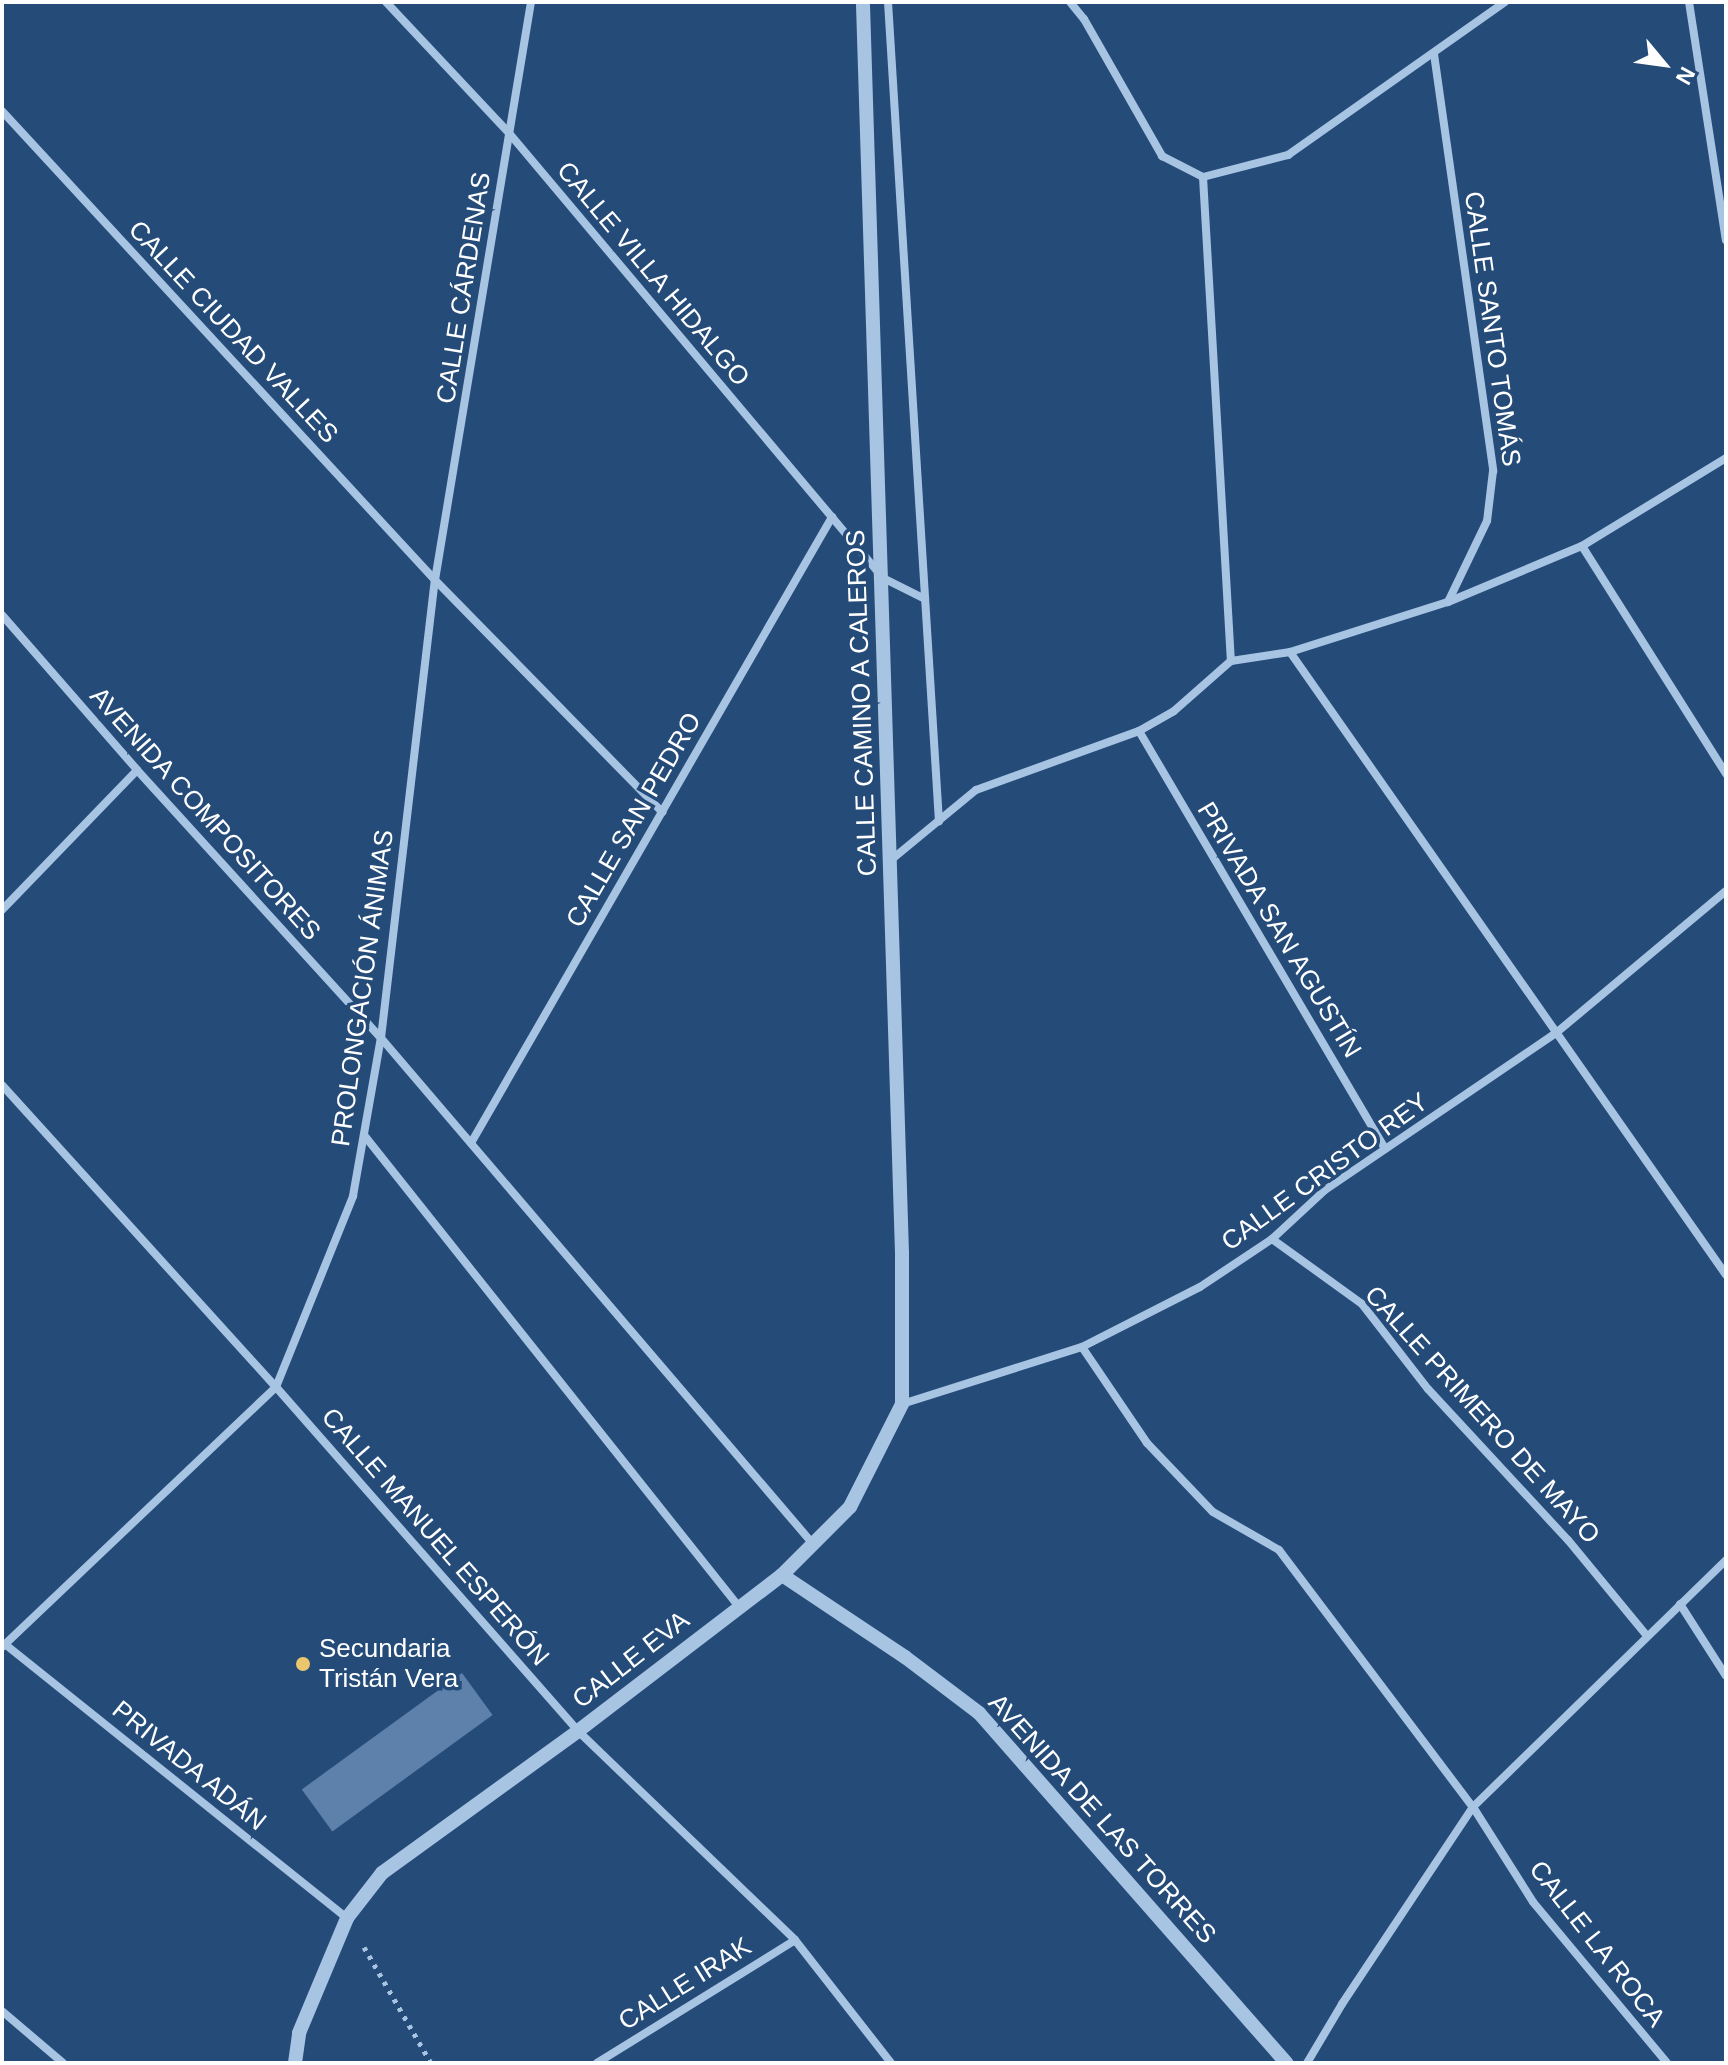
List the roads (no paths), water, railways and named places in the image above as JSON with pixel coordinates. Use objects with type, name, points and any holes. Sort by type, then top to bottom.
[{"type":"street","name":"CALLE VILLA HIDALGO","points":[[386,2],[509,133],[883,578]]},
{"type":"street","name":"CALLE CÁRDENAS","points":[[435,580],[531,2]]},
{"type":"street","name":"CALLE CAMINO A CALEROS","points":[[863,2],[902,1253],[902,1404]]},
{"type":"street","points":[[888,2],[939,821]]},
{"type":"street","points":[[1070,2],[1084,19],[1162,156],[1203,177],[1288,155],[1505,2]]},
{"type":"street","points":[[1689,2],[1726,240]]},
{"type":"street","name":"CALLE SANTO TOMÁS","points":[[1434,54],[1493,471],[1487,521],[1448,602]]},
{"type":"street","name":"CALLE CIUDAD VALLES","points":[[2,111],[435,580],[662,812]]},
{"type":"street","points":[[1203,177],[1231,661]]},
{"type":"street","points":[[891,860],[976,790],[1139,731],[1174,711],[1231,661],[1290,652],[1448,602],[1582,546],[1726,458]]},
{"type":"street","name":"CALLE SAN PEDRO","points":[[471,1143],[832,517]]},
{"type":"street","points":[[1582,546],[1726,774]]},
{"type":"street","points":[[883,578],[925,599]]},
{"type":"street","name":"PROLONGACIÓN ÁNIMAS","points":[[276,1387],[353,1196],[381,1038],[435,580]]},
{"type":"street","name":"AVENIDA COMPOSITORES","points":[[2,615],[137,770],[381,1038],[813,1544]]},
{"type":"street","points":[[1290,652],[1726,1275]]},
{"type":"street","name":"PRIVADA SAN AGUSTÍN","points":[[1139,731],[1385,1149]]},
{"type":"street","points":[[2,910],[137,770]]},
{"type":"street","name":"CALLE CRISTO REY","points":[[902,1404],[1082,1347],[1200,1287],[1272,1239],[1325,1190],[1556,1033],[1726,891]]},
{"type":"street","name":"CALLE MANUEL ESPERÓN","points":[[2,1085],[276,1387],[578,1731],[795,1940],[891,2063]]},
{"type":"street","points":[[364,1135],[739,1607]]},
{"type":"street","name":"CALLE PRIMERO DE MAYO","points":[[1272,1239],[1362,1304],[1428,1389],[1568,1540],[1647,1636]]},
{"type":"street","points":[[1717,1262],[1726,1255]]},
{"type":"street","name":"CALLE LA ROCA","points":[[1082,1347],[1147,1443],[1213,1512],[1279,1550],[1473,1807],[1533,1902],[1667,2063]]},
{"type":"street","points":[[4,1646],[276,1387]]},
{"type":"street","name":"CALLE EVA","points":[[295,2063],[299,2033],[347,1918],[382,1873],[578,1731],[782,1575],[850,1507],[902,1404]]},
{"type":"street","points":[[1307,2063],[1342,2004],[1473,1807],[1726,1560]]},
{"type":"street","name":"AVENIDA DE LAS TORRES","points":[[782,1575],[905,1657],[979,1713],[1287,2063]]},
{"type":"street","points":[[1680,1604],[1726,1676]]},
{"type":"street","name":"PRIVADA ADÁN","points":[[4,1646],[347,1918]]},
{"type":"street","name":"CALLE IRAK","points":[[597,2063],[795,1940]]},
{"type":"street","points":[[2,2011],[63,2063]]},
{"type":"place","name":"Secundaria Tristán Vera","points":[[303,1664]]}]
